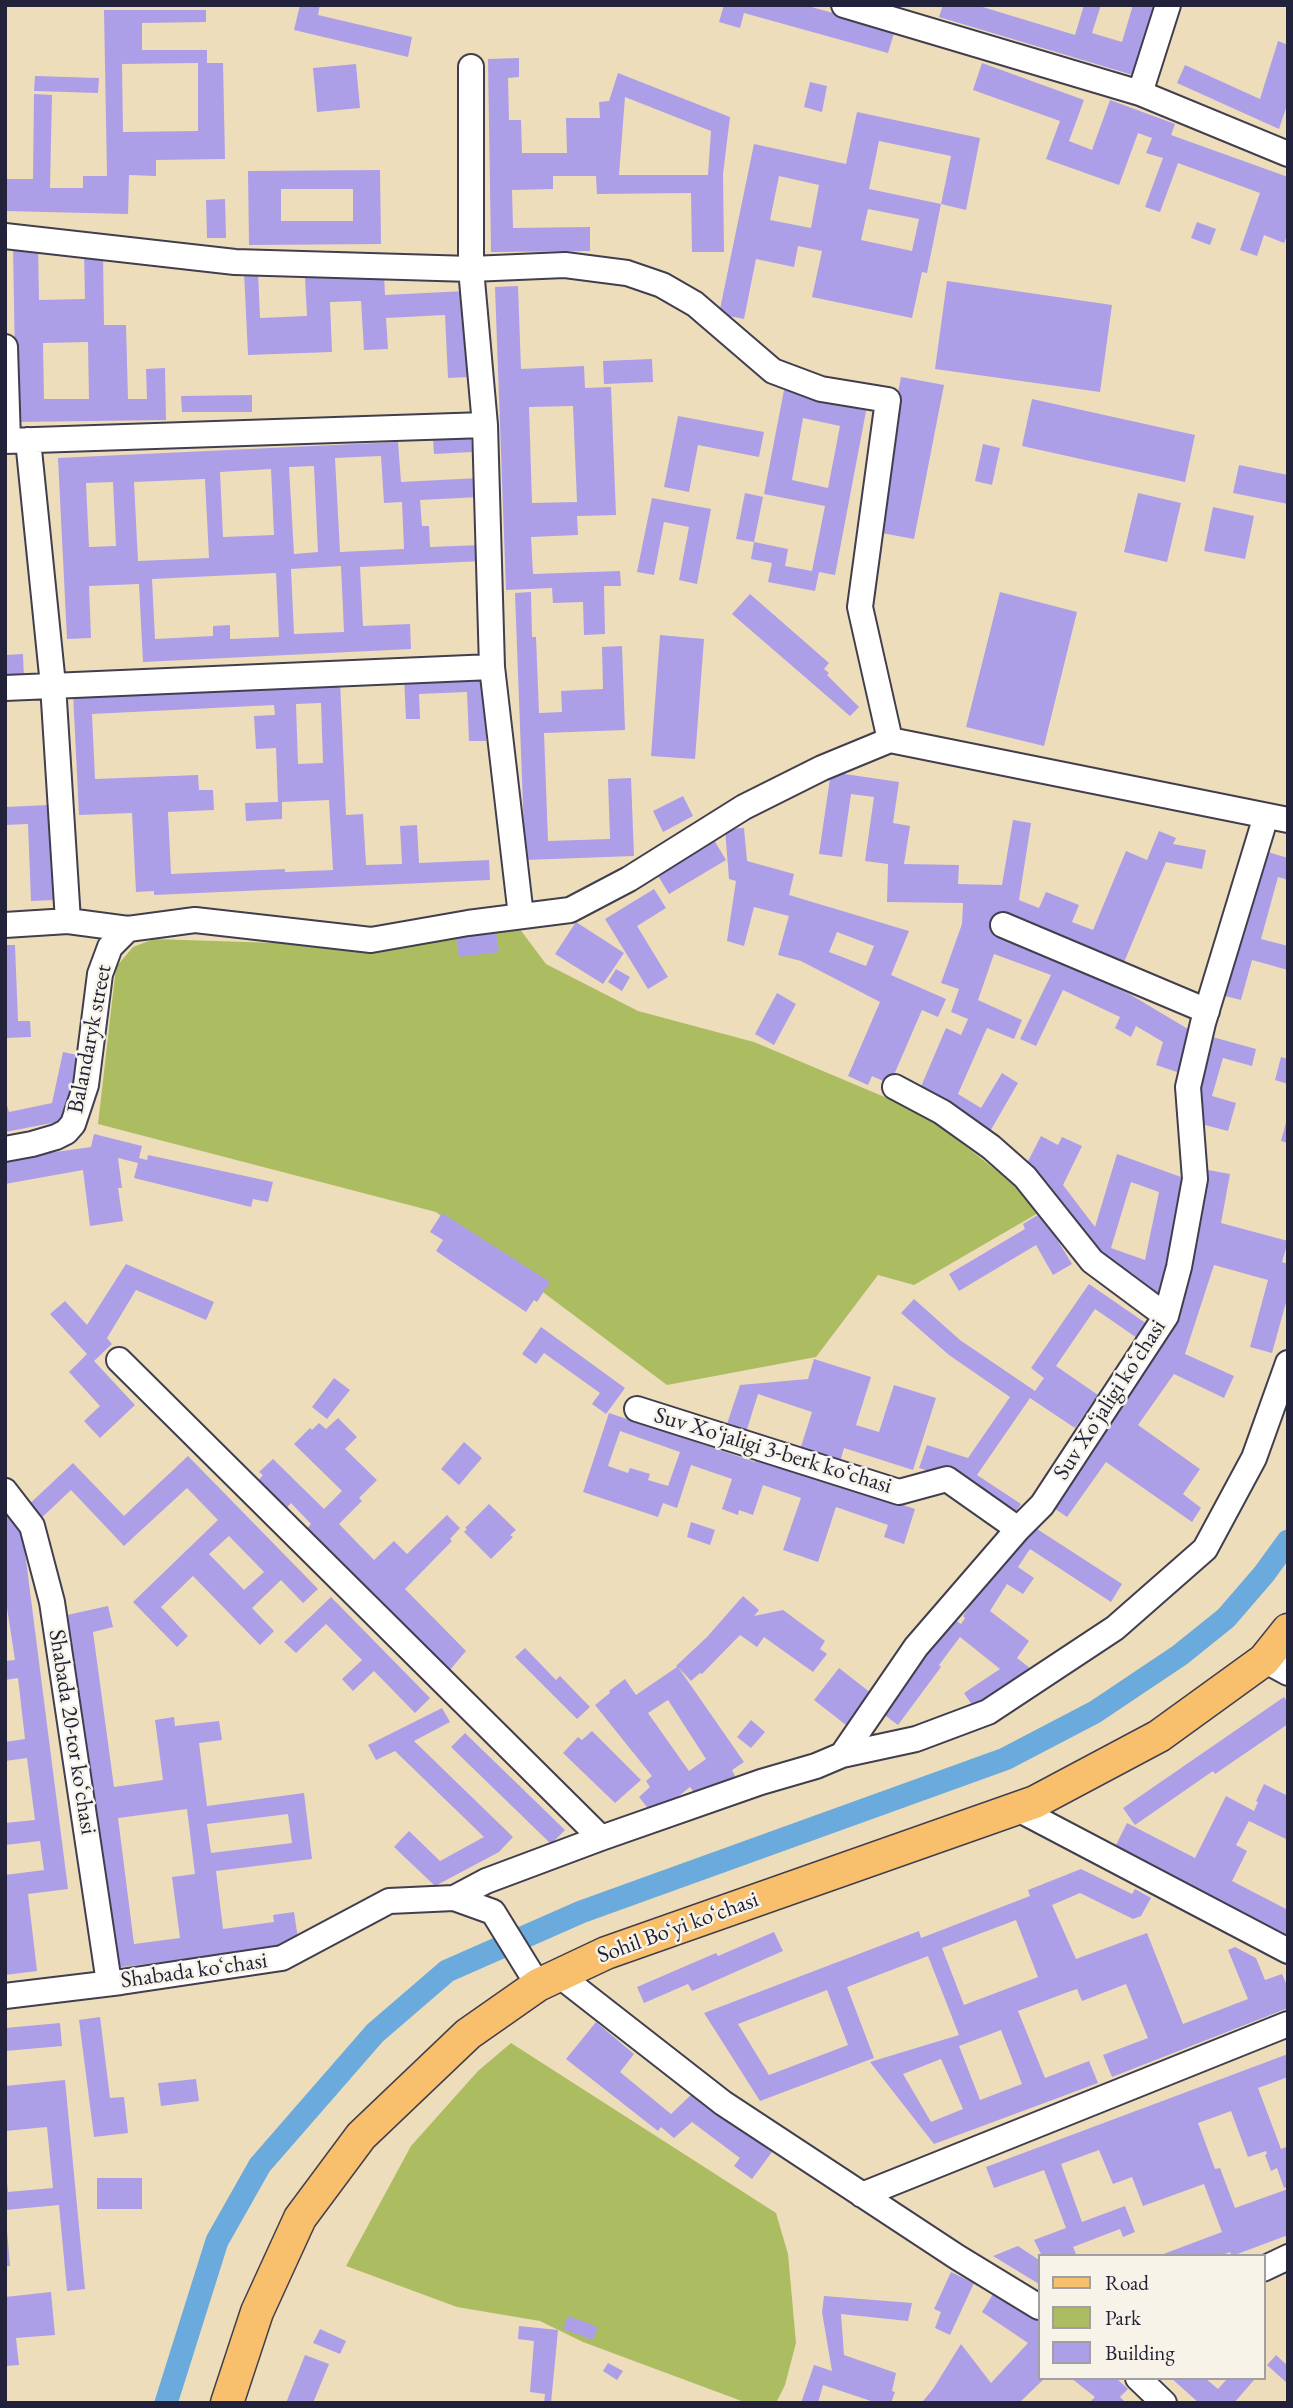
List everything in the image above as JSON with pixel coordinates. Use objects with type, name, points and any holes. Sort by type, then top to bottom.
[{"type":"main road","name":"Sohil Boʻyi koʻchasi","points":[[227,2403],[257,2312],[300,2218],[361,2136],[468,2034],[548,1980],[606,1952],[1035,1802],[1159,1736],[1276,1666],[1288,1630]]},
{"type":"street","points":[[844,5],[1140,93],[1288,154]]},
{"type":"street","points":[[1140,93],[1168,5]]},
{"type":"street","points":[[471,66],[471,270],[485,425],[492,667],[521,916]]},
{"type":"street","points":[[5,236],[235,262],[471,270],[565,265],[627,273],[662,285],[695,304],[773,371],[821,389],[888,400],[860,607],[890,740]]},
{"type":"street","points":[[5,347],[14,441],[53,685],[68,921]]},
{"type":"street","points":[[14,441],[485,425]]},
{"type":"street","points":[[5,688],[492,667]]},
{"type":"street","points":[[5,925],[68,921],[128,929],[195,920],[371,940],[570,910],[629,880],[744,807],[822,768],[890,740],[1277,818]]},
{"type":"street","name":"Suv Xoʻjaligi koʻchasi","points":[[842,1755],[916,1647],[1042,1505],[1166,1316],[1179,1267],[1195,1179],[1188,1087],[1207,1011],[1277,818]]},
{"type":"street","points":[[1003,925],[1207,1011]]},
{"type":"street","name":"Balandaryk street","points":[[5,1149],[56,1137],[66,1132],[73,1124],[86,1085],[100,974],[110,947],[128,929]]},
{"type":"street","points":[[895,1087],[942,1112],[991,1147],[1025,1177],[1091,1261],[1166,1316]]},
{"type":"street","points":[[119,1360],[601,1838]]},
{"type":"street","points":[[454,1898],[486,1881],[761,1782],[816,1766],[842,1755],[916,1738],[988,1712],[1115,1628],[1205,1549],[1254,1458],[1288,1363]]},
{"type":"street","name":"Suv Xoʻjaligi 3-berk koʻchasi","points":[[636,1409],[899,1492],[947,1479],[1018,1529]]},
{"type":"street","name":"Shabada 20-tor koʻchasi","points":[[5,1491],[32,1526],[52,1602],[109,1983]]},
{"type":"street","points":[[1016,1808],[1288,1951]]},
{"type":"street","name":"Shabada koʻchasi","points":[[5,1996],[282,1958],[389,1901],[454,1898],[493,1912],[548,1980]]},
{"type":"street","points":[[548,1980],[723,2104],[957,2257],[1038,2306]]},
{"type":"street","points":[[862,2194],[1288,2024]]},
{"type":"street","points":[[1265,2268],[1288,2257]]},
{"type":"street","points":[[1140,2380],[1164,2403]]},
{"type":"green space","points":[[519,928],[546,964],[638,1011],[754,1042],[925,1114],[1045,1209],[914,1285],[878,1275],[816,1357],[667,1385],[436,1212],[98,1124],[116,967],[133,947],[154,939],[368,946]]},
{"type":"green space","points":[[511,2043],[776,2213],[788,2254],[796,2343],[785,2385],[776,2403],[747,2403],[583,2342],[540,2321],[457,2307],[346,2266],[411,2146],[478,2071]]},
{"type":"building","points":[[300,5],[320,5],[318,15],[412,37],[408,57],[294,30]]},
{"type":"building","points":[[724,5],[804,5],[895,30],[888,53],[744,13],[740,28],[719,22]]},
{"type":"building","points":[[943,5],[976,5],[1075,35],[1084,5],[1101,5],[1092,33],[1122,42],[1133,5],[1157,5],[1136,76],[939,17]]},
{"type":"building","points":[[104,10],[206,10],[206,22],[142,23],[142,50],[207,50],[207,63],[223,63],[225,159],[156,160],[156,176],[129,175],[128,214],[5,211],[5,179],[33,179],[34,94],[52,95],[50,188],[83,188],[83,176],[107,176]],"holes":[[[198,63],[198,131],[123,132],[122,64]]]},
{"type":"building","points":[[1278,41],[1288,45],[1288,102],[1279,129],[1177,83],[1185,65],[1260,99]]},
{"type":"building","points":[[519,58],[519,77],[508,78],[509,120],[521,120],[522,153],[567,153],[566,118],[600,118],[599,102],[609,101],[618,73],[730,117],[723,174],[724,252],[692,252],[691,193],[597,194],[596,176],[553,176],[553,189],[512,190],[513,228],[590,227],[590,251],[491,252],[488,59]],"holes":[[[625,97],[711,131],[708,175],[619,175]]]},
{"type":"building","points":[[982,63],[1084,100],[1069,141],[1092,150],[1110,100],[1175,124],[1171,135],[1288,177],[1288,233],[1284,243],[1264,235],[1257,256],[1240,250],[1260,193],[1178,163],[1160,212],[1145,207],[1163,158],[1146,153],[1152,138],[1138,133],[1119,185],[1046,159],[1060,121],[973,90]]},
{"type":"building","points":[[356,64],[360,108],[317,112],[313,68]]},
{"type":"building","points":[[35,76],[99,78],[98,93],[34,91]]},
{"type":"building","points":[[810,82],[827,86],[822,112],[804,107]]},
{"type":"building","points":[[857,112],[980,138],[966,210],[941,204],[927,273],[922,272],[912,318],[812,297],[822,251],[798,246],[794,267],[756,259],[744,319],[719,314],[754,144],[846,164]],"holes":[[[879,141],[951,156],[941,204],[869,189]],[[779,176],[819,185],[811,228],[770,220]],[[868,209],[919,219],[912,251],[861,240]]]},
{"type":"building","points":[[380,170],[381,244],[249,245],[248,171]],"holes":[[[281,189],[353,189],[353,221],[281,221]]]},
{"type":"building","points":[[225,199],[226,238],[207,238],[206,200]]},
{"type":"building","points":[[1197,222],[1216,229],[1210,245],[1191,238]]},
{"type":"building","points":[[38,243],[39,300],[85,299],[84,251],[103,251],[104,325],[126,325],[128,399],[147,399],[146,369],[165,368],[166,420],[16,422],[13,244]],"holes":[[[88,342],[89,399],[44,399],[43,343]]]},
{"type":"building","points":[[258,271],[260,318],[307,316],[305,278],[384,275],[385,295],[466,291],[470,377],[448,378],[445,315],[386,318],[388,349],[364,350],[361,301],[330,302],[332,352],[248,355],[244,272]]},
{"type":"building","points":[[947,281],[1112,305],[1100,392],[935,369]]},
{"type":"building","points":[[518,286],[521,369],[584,366],[585,388],[611,387],[616,515],[577,516],[578,535],[531,537],[533,574],[620,571],[621,586],[604,586],[605,634],[584,635],[583,602],[553,603],[552,588],[506,590],[495,287]],"holes":[[[573,406],[577,502],[532,503],[529,407]]]},
{"type":"building","points":[[652,359],[653,382],[604,384],[603,361]]},
{"type":"building","points":[[901,377],[944,385],[914,539],[871,531]]},
{"type":"building","points":[[784,390],[867,406],[835,575],[819,572],[815,591],[768,582],[772,563],[751,559],[754,542],[788,549],[785,566],[812,571],[825,506],[764,494]],"holes":[[[803,418],[840,426],[828,488],[792,480]]]},
{"type":"building","points":[[252,395],[252,412],[182,412],[181,396]]},
{"type":"building","points":[[1032,399],[1195,435],[1185,482],[1022,446]]},
{"type":"building","points":[[678,416],[764,432],[759,457],[698,445],[689,492],[664,487]]},
{"type":"building","points":[[471,438],[472,452],[434,454],[433,439]]},
{"type":"building","points":[[398,442],[401,482],[479,478],[480,497],[420,500],[422,526],[429,526],[430,547],[482,545],[482,561],[360,567],[363,626],[410,624],[411,649],[143,662],[139,584],[89,586],[91,638],[67,639],[58,458]],"holes":[[[381,456],[384,503],[402,502],[404,549],[340,552],[335,458]],[[314,466],[318,552],[294,554],[289,467]],[[271,469],[274,535],[223,537],[220,472]],[[205,479],[209,558],[138,561],[134,482]],[[113,482],[116,546],[89,547],[86,483]],[[341,566],[344,632],[294,634],[291,569]],[[276,573],[279,637],[230,639],[230,625],[213,626],[213,636],[155,639],[152,579]]]},
{"type":"building","points":[[983,444],[1000,448],[992,485],[975,481]]},
{"type":"building","points":[[1239,465],[1288,475],[1288,504],[1233,493]]},
{"type":"building","points":[[745,493],[763,497],[754,542],[736,539]]},
{"type":"building","points":[[1138,493],[1181,503],[1167,562],[1124,552]]},
{"type":"building","points":[[652,498],[711,509],[697,584],[679,580],[689,527],[664,522],[654,575],[637,572]]},
{"type":"building","points":[[1213,507],[1254,516],[1245,559],[1204,551]]},
{"type":"building","points":[[531,592],[539,713],[562,712],[561,691],[603,689],[602,647],[622,646],[625,730],[544,733],[548,841],[610,839],[608,779],[631,778],[634,856],[525,860],[515,593]]},
{"type":"building","points":[[1000,592],[1077,612],[1044,746],[966,727]]},
{"type":"building","points":[[750,594],[829,663],[824,669],[829,673],[827,675],[859,707],[850,716],[732,614]]},
{"type":"building","points":[[660,635],[704,639],[695,759],[651,756]]},
{"type":"building","points":[[23,654],[24,678],[7,678],[6,655]]},
{"type":"building","points":[[484,673],[486,741],[469,741],[467,692],[419,694],[420,719],[406,719],[404,676]]},
{"type":"building","points":[[340,681],[346,815],[363,814],[366,865],[402,864],[400,826],[417,825],[419,863],[489,860],[490,880],[154,895],[154,891],[136,892],[132,813],[79,815],[73,693]],"holes":[[[321,703],[323,763],[298,764],[296,704]],[[274,705],[275,715],[254,716],[256,749],[276,748],[278,802],[245,803],[246,821],[282,819],[282,802],[329,800],[333,870],[285,872],[285,869],[171,874],[168,812],[214,810],[213,790],[199,790],[198,775],[95,779],[92,714]]]},
{"type":"building","points":[[831,772],[899,782],[893,823],[910,826],[904,864],[959,865],[958,884],[1002,885],[1013,820],[1031,823],[1019,900],[1039,908],[1046,892],[1079,905],[1072,922],[1093,930],[1126,851],[1147,860],[1159,831],[1176,838],[1173,844],[1206,850],[1202,869],[1166,862],[1122,967],[997,915],[997,937],[1058,960],[1131,995],[1193,1032],[1180,1073],[1156,1065],[1163,1042],[1136,1026],[1131,1037],[1115,1028],[1120,1017],[1063,990],[1036,1046],[1020,1039],[1051,975],[994,954],[978,1000],[1022,1020],[1014,1039],[987,1028],[958,1094],[981,1108],[1002,1073],[1018,1083],[988,1135],[917,1096],[946,1028],[961,1035],[968,1019],[951,1012],[959,989],[941,983],[962,924],[963,903],[887,902],[888,864],[865,861],[874,797],[851,794],[842,857],[819,854]]},
{"type":"building","points":[[683,796],[693,816],[663,832],[653,811]]},
{"type":"building","points":[[50,805],[54,900],[31,901],[28,824],[5,825],[5,807]]},
{"type":"building","points":[[744,828],[747,861],[794,874],[789,895],[909,931],[891,975],[946,999],[938,1017],[922,1010],[890,1084],[872,1076],[868,1085],[848,1076],[880,1002],[801,961],[778,955],[789,916],[754,907],[744,946],[727,941],[736,881],[729,879],[725,829]],"holes":[[[837,932],[874,946],[866,966],[829,952]]]},
{"type":"building","points":[[714,840],[726,860],[669,894],[657,874]]},
{"type":"building","points":[[1261,850],[1288,858],[1288,880],[1278,877],[1261,939],[1288,946],[1288,970],[1252,960],[1241,1000],[1221,995]]},
{"type":"building","points":[[654,889],[666,908],[637,926],[668,977],[648,989],[605,919]]},
{"type":"building","points":[[576,922],[624,953],[603,984],[555,954]]},
{"type":"building","points":[[496,932],[499,952],[459,957],[456,937]]},
{"type":"building","points":[[5,945],[15,945],[18,1021],[30,1021],[31,1037],[5,1038]]},
{"type":"building","points":[[616,969],[630,977],[622,991],[608,982]]},
{"type":"building","points":[[777,993],[796,1004],[774,1045],[755,1034]]},
{"type":"building","points":[[1209,1036],[1256,1049],[1252,1066],[1223,1058],[1212,1096],[1236,1103],[1228,1131],[1201,1124],[1195,1085]]},
{"type":"building","points":[[63,1052],[82,1056],[69,1108],[64,1107],[62,1121],[5,1132],[5,1099],[9,1112],[52,1103]]},
{"type":"building","points":[[1281,1057],[1288,1059],[1288,1084],[1275,1080]]},
{"type":"building","points":[[1288,1119],[1288,1143],[1281,1141]]},
{"type":"building","points":[[94,1134],[142,1146],[139,1158],[147,1160],[148,1155],[273,1182],[268,1202],[253,1199],[251,1207],[134,1178],[138,1163],[118,1158],[122,1188],[118,1188],[123,1221],[90,1226],[83,1170],[5,1184],[5,1159],[91,1147]]},
{"type":"building","points":[[1041,1136],[1058,1145],[1062,1137],[1082,1146],[1063,1185],[1095,1227],[1117,1154],[1184,1178],[1160,1295],[1088,1249],[1039,1183],[1042,1178],[1024,1169]],"holes":[[[1131,1182],[1159,1192],[1145,1260],[1111,1248]]]},
{"type":"building","points":[[1208,1170],[1230,1174],[1221,1223],[1288,1241],[1282,1262],[1288,1264],[1288,1295],[1272,1353],[1250,1347],[1268,1280],[1214,1265],[1185,1354],[1234,1376],[1224,1398],[1174,1374],[1138,1425],[1200,1469],[1183,1494],[1201,1508],[1192,1522],[1106,1462],[1067,1517],[1048,1504],[1196,1239]]},
{"type":"building","points":[[442,1213],[550,1282],[537,1302],[534,1300],[526,1312],[436,1251],[443,1240],[430,1232]]},
{"type":"building","points":[[1041,1213],[1072,1264],[1053,1275],[1036,1245],[959,1291],[949,1274],[1025,1229],[1023,1224]]},
{"type":"building","points":[[126,1264],[214,1302],[206,1320],[136,1290],[107,1338],[112,1344],[94,1361],[135,1405],[100,1438],[84,1421],[100,1406],[69,1372],[87,1354],[50,1314],[65,1301],[87,1325]]},
{"type":"building","points":[[1089,1284],[1147,1324],[1137,1338],[1095,1309],[1056,1366],[1098,1395],[1075,1428],[1030,1398],[977,1475],[1021,1504],[1011,1518],[954,1479],[919,1468],[927,1445],[968,1458],[1010,1397],[949,1355],[901,1313],[914,1299],[960,1340],[1035,1391],[1044,1378],[1031,1368]]},
{"type":"building","points":[[541,1327],[625,1388],[606,1414],[592,1404],[600,1393],[544,1353],[536,1364],[522,1354]]},
{"type":"building","points":[[814,1359],[871,1377],[856,1425],[879,1432],[894,1385],[936,1398],[913,1470],[844,1448],[838,1469],[798,1456],[812,1412],[758,1394],[744,1439],[724,1433],[740,1385],[808,1379]]},
{"type":"building","points":[[334,1378],[350,1390],[327,1419],[312,1407]]},
{"type":"building","points":[[609,1413],[755,1462],[757,1456],[915,1509],[904,1544],[884,1537],[888,1525],[836,1507],[818,1562],[783,1550],[801,1498],[763,1485],[753,1515],[739,1510],[738,1515],[722,1509],[732,1479],[691,1465],[677,1508],[663,1503],[658,1517],[583,1492]],"holes":[[[620,1431],[680,1452],[668,1486],[648,1480],[650,1474],[630,1468],[628,1473],[608,1466]]]},
{"type":"building","points":[[338,1418],[357,1437],[345,1449],[377,1480],[359,1498],[362,1501],[339,1524],[374,1560],[394,1541],[407,1554],[447,1515],[460,1528],[450,1539],[452,1541],[405,1589],[466,1651],[444,1677],[300,1536],[311,1524],[291,1503],[285,1510],[257,1482],[263,1475],[259,1472],[273,1459],[324,1509],[342,1491],[294,1444],[310,1428],[312,1430],[319,1423],[326,1429]]},
{"type":"building","points":[[464,1442],[482,1458],[459,1485],[441,1469]]},
{"type":"building","points":[[188,1456],[318,1589],[303,1603],[281,1580],[252,1608],[274,1631],[260,1645],[193,1576],[161,1607],[188,1636],[177,1647],[133,1602],[218,1520],[187,1488],[124,1546],[71,1490],[36,1523],[23,1510],[73,1463],[124,1516]],"holes":[[[229,1536],[264,1572],[244,1590],[209,1554]]]},
{"type":"building","points":[[489,1504],[516,1530],[510,1535],[513,1537],[491,1559],[464,1532]]},
{"type":"building","points":[[20,1513],[68,1889],[28,1894],[37,1971],[5,1975],[5,1875],[44,1870],[40,1841],[5,1845],[5,1823],[35,1820],[27,1758],[5,1761],[5,1742],[25,1739],[18,1678],[5,1680],[5,1661],[15,1660],[5,1595],[5,1515]]},
{"type":"building","points":[[691,1522],[715,1530],[710,1545],[687,1537]]},
{"type":"building","points":[[1034,1527],[1122,1584],[1111,1602],[1030,1549],[1018,1567],[1034,1578],[1023,1594],[1007,1584],[990,1611],[1029,1641],[1017,1658],[1035,1672],[976,1711],[964,1693],[1000,1669],[960,1637],[898,1725],[878,1710],[950,1617],[961,1624],[965,1618],[963,1616],[1018,1532],[1027,1539]]},
{"type":"building","points":[[743,1596],[759,1610],[754,1616],[783,1610],[825,1641],[820,1649],[827,1654],[813,1672],[764,1637],[757,1647],[740,1635],[702,1674],[691,1681],[678,1667],[744,1762],[732,1770],[735,1776],[698,1799],[687,1782],[690,1787],[654,1816],[639,1797],[650,1787],[646,1781],[652,1776],[595,1705],[625,1679],[636,1695],[677,1667]],"holes":[[[668,1700],[706,1759],[689,1771],[648,1713]]]},
{"type":"building","points":[[331,1597],[430,1698],[415,1713],[374,1671],[353,1691],[342,1679],[362,1660],[326,1624],[296,1653],[284,1642]]},
{"type":"building","points":[[108,1606],[113,1627],[93,1632],[114,1787],[163,1780],[155,1720],[174,1717],[175,1726],[219,1721],[222,1740],[199,1743],[207,1806],[304,1793],[312,1859],[216,1871],[223,1929],[274,1922],[273,1915],[294,1912],[299,1945],[114,1968],[67,1615]],"holes":[[[187,1809],[195,1874],[172,1877],[180,1938],[134,1944],[118,1818]],[[288,1814],[292,1843],[211,1853],[207,1824]]]},
{"type":"building","points":[[525,1648],[556,1680],[560,1676],[590,1707],[577,1719],[515,1657]]},
{"type":"building","points":[[839,1668],[876,1697],[851,1729],[814,1700]]},
{"type":"building","points":[[1284,1697],[1288,1703],[1288,1724],[1135,1825],[1123,1808]]},
{"type":"building","points":[[442,1708],[450,1722],[414,1741],[513,1837],[499,1852],[435,1886],[394,1847],[409,1831],[440,1861],[484,1837],[395,1751],[376,1760],[368,1745]]},
{"type":"building","points":[[751,1720],[765,1732],[751,1748],[737,1737]]},
{"type":"building","points":[[592,1731],[641,1780],[615,1803],[563,1753],[578,1737],[582,1740]]},
{"type":"building","points":[[465,1733],[565,1830],[551,1844],[451,1747]]},
{"type":"building","points":[[1264,1784],[1288,1796],[1288,1840],[1249,1821],[1236,1845],[1247,1851],[1232,1881],[1288,1910],[1288,1937],[1114,1849],[1127,1823],[1195,1858],[1226,1796],[1254,1811]]},
{"type":"building","points":[[1081,1869],[1132,1894],[1135,1889],[1151,1898],[1141,1916],[1133,1919],[1080,1893],[1052,1905],[1076,1959],[1147,1933],[1183,2024],[1248,1999],[1228,1950],[1235,1947],[1256,1958],[1265,1980],[1282,1974],[1288,1988],[1288,2008],[1112,2077],[1103,2055],[1148,2038],[1126,1984],[1082,2001],[1077,1989],[1018,2011],[1045,2078],[1089,2061],[1098,2083],[934,2144],[870,2062],[959,2035],[928,1956],[847,1987],[874,2058],[760,2101],[704,2013],[919,1931],[921,1938],[1030,1896],[1028,1890]],"holes":[[[1016,1920],[1038,1977],[964,2005],[942,1948]],[[827,1990],[848,2045],[769,2075],[738,2024]],[[1001,2030],[1022,2084],[980,2100],[959,2046]],[[941,2059],[963,2109],[931,2122],[903,2074]]]},
{"type":"building","points":[[774,1932],[783,1951],[692,1991],[688,1984],[644,2003],[637,1987],[716,1953],[718,1956]]},
{"type":"building","points":[[100,2017],[110,2098],[124,2097],[128,2133],[94,2137],[79,2020]]},
{"type":"building","points":[[596,2022],[634,2054],[620,2072],[671,2114],[693,2093],[772,2152],[752,2179],[734,2166],[740,2158],[692,2122],[674,2138],[661,2127],[658,2131],[566,2059]]},
{"type":"building","points":[[60,2023],[62,2046],[5,2051],[5,2028]]},
{"type":"building","points":[[1288,2054],[1288,2077],[1258,2088],[1281,2149],[1286,2147],[1288,2150],[1288,2186],[1284,2188],[1277,2168],[1271,2171],[1266,2151],[1248,2157],[1231,2111],[1198,2123],[1215,2169],[1220,2168],[1235,2208],[1288,2189],[1288,2235],[1237,2254],[1163,2254],[1222,2232],[1204,2184],[1143,2206],[1132,2177],[1113,2184],[1099,2150],[1061,2164],[1082,2222],[1125,2206],[1135,2232],[1123,2237],[1120,2229],[1073,2247],[1076,2254],[1041,2254],[1034,2240],[1066,2228],[1044,2170],[994,2188],[986,2167]]},
{"type":"building","points":[[196,2079],[199,2101],[161,2106],[158,2083]]},
{"type":"building","points":[[65,2080],[85,2289],[67,2291],[59,2205],[5,2210],[5,2182],[8,2192],[53,2188],[47,2127],[5,2131],[5,2086]]},
{"type":"building","points":[[97,2178],[142,2178],[142,2209],[97,2209]]},
{"type":"building","points":[[7,2230],[10,2266],[5,2266]]},
{"type":"building","points":[[1018,2246],[1038,2259],[1038,2283],[993,2256]]},
{"type":"building","points":[[951,2272],[974,2283],[950,2335],[935,2328],[941,2312],[934,2309]]},
{"type":"building","points":[[995,2291],[1038,2317],[1038,2380],[1043,2380],[1019,2403],[925,2403],[923,2401],[961,2344],[991,2383],[1028,2343],[982,2312]]},
{"type":"building","points":[[51,2292],[55,2335],[16,2338],[19,2365],[5,2366],[5,2297]]},
{"type":"building","points":[[824,2296],[912,2303],[908,2321],[841,2314],[844,2355],[896,2373],[892,2391],[895,2392],[891,2403],[877,2403],[823,2385],[818,2403],[801,2403],[814,2365],[832,2371],[822,2312]]},
{"type":"building","points":[[568,2316],[598,2327],[593,2340],[563,2329]]},
{"type":"building","points":[[519,2326],[558,2330],[551,2403],[544,2403],[545,2394],[530,2392],[534,2341],[518,2339]]},
{"type":"building","points":[[320,2329],[346,2341],[340,2354],[313,2343]]},
{"type":"building","points":[[305,2355],[329,2364],[313,2403],[286,2403]]},
{"type":"building","points":[[1276,2355],[1288,2366],[1288,2384],[1267,2365]]},
{"type":"building","points":[[608,2363],[623,2371],[617,2380],[603,2371]]},
{"type":"building","points":[[1074,2380],[1118,2380],[1128,2389],[1120,2397],[1126,2403],[1089,2403],[1095,2397]]},
{"type":"building","points":[[1173,2380],[1207,2380],[1218,2389],[1226,2380],[1254,2380],[1234,2403],[1199,2403]]},
{"type":"waterway","points":[[166,2403],[217,2241],[260,2165],[375,2033],[447,1971],[581,1912],[1005,1759],[1095,1712],[1180,1655],[1226,1618],[1288,1541]]}]
